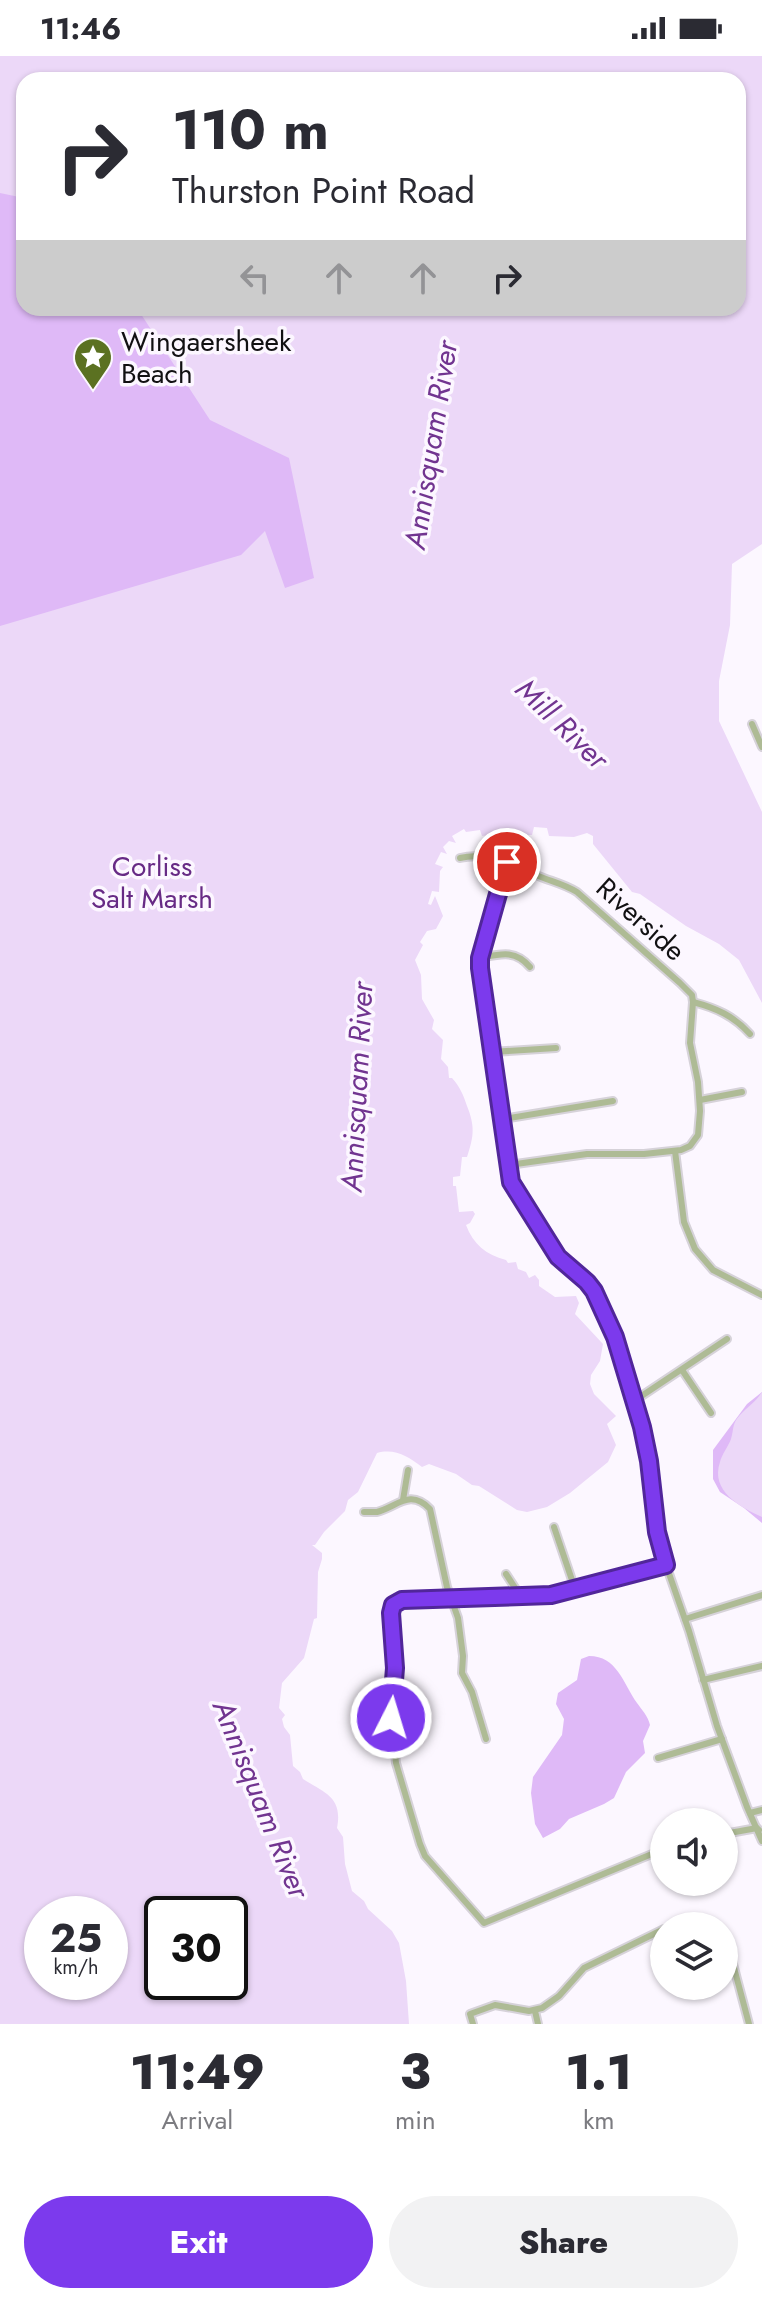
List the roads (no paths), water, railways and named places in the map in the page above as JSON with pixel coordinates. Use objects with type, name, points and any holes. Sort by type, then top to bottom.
[{"type":"street","points":[[752,724],[762,747]]},
{"type":"street","points":[[514,839],[480,958],[481,985],[511,1182],[545,1240],[558,1257],[594,1291],[615,1337],[646,1446],[657,1532],[666,1565],[722,1739],[762,1841]]},
{"type":"street","name":"Riverside","points":[[460,858],[477,856],[507,862],[539,877],[565,884],[680,983],[692,995],[693,1002]]},
{"type":"street","points":[[480,958],[511,954],[520,957],[530,967]]},
{"type":"street","points":[[509,1165],[587,1154],[675,1151],[690,1146],[700,1126],[698,1082],[690,1043],[693,1002],[722,1011],[750,1034]]},
{"type":"street","points":[[492,1052],[556,1048]]},
{"type":"street","points":[[700,1100],[742,1092]]},
{"type":"street","points":[[503,1119],[613,1101]]},
{"type":"street","points":[[675,1151],[684,1222],[695,1249],[713,1270],[762,1295]]},
{"type":"street","points":[[634,1401],[727,1339]]},
{"type":"street","points":[[682,1370],[711,1413]]},
{"type":"street","points":[[403,1500],[408,1470]]},
{"type":"street","points":[[364,1512],[376,1512],[409,1499],[425,1503],[430,1509],[462,1639],[462,1673],[472,1692],[486,1739]]},
{"type":"street","points":[[554,1527],[575,1589]]},
{"type":"street","points":[[650,1855],[484,1923],[425,1856],[396,1763],[391,1718],[395,1668],[391,1613],[393,1605],[402,1600],[551,1595],[666,1565]]},
{"type":"street","points":[[506,1574],[521,1597]]},
{"type":"street","points":[[685,1619],[762,1595]]},
{"type":"street","points":[[703,1680],[762,1666]]},
{"type":"street","points":[[658,1758],[722,1739]]},
{"type":"street","points":[[750,1813],[762,1810]]},
{"type":"street","points":[[738,1832],[759,1830]]},
{"type":"street","points":[[473,2024],[470,2014],[495,2005],[535,2011],[559,1996],[584,1968],[650,1936]]},
{"type":"street","points":[[738,1983],[749,2024]]},
{"type":"street","points":[[535,2011],[538,2024]]},
{"type":"water","points":[[0,56],[762,56],[762,544],[732,564],[730,625],[719,681],[719,721],[762,812],[762,1003],[739,960],[719,944],[632,892],[593,844],[593,836],[587,833],[574,837],[549,836],[547,828],[534,827],[532,835],[515,835],[507,829],[503,833],[482,836],[480,830],[466,832],[464,829],[452,836],[456,843],[449,841],[443,847],[447,854],[441,852],[435,864],[443,867],[439,892],[432,891],[428,904],[431,905],[435,896],[443,916],[436,929],[427,931],[420,942],[423,945],[415,960],[421,975],[422,999],[434,1020],[432,1029],[443,1040],[441,1059],[448,1067],[449,1078],[461,1091],[471,1119],[472,1137],[467,1157],[462,1157],[460,1176],[453,1177],[459,1212],[473,1211],[475,1214],[466,1225],[472,1238],[486,1252],[508,1263],[516,1262],[518,1269],[526,1272],[529,1278],[535,1275],[539,1286],[555,1297],[576,1296],[579,1303],[575,1314],[603,1344],[600,1361],[591,1375],[590,1384],[594,1394],[616,1416],[607,1424],[616,1445],[608,1462],[570,1493],[547,1507],[527,1512],[517,1510],[456,1474],[429,1464],[422,1467],[396,1453],[377,1453],[358,1492],[348,1500],[345,1511],[312,1545],[322,1553],[318,1572],[317,1618],[314,1619],[304,1658],[282,1683],[279,1708],[285,1715],[282,1719],[284,1727],[290,1735],[293,1766],[303,1779],[325,1792],[335,1803],[337,1828],[343,1837],[345,1864],[352,1891],[392,1931],[399,1943],[409,2024],[0,2024],[0,626],[241,555],[265,531],[285,588],[314,578],[289,458],[210,420],[142,316],[746,316],[746,72],[16,72],[16,196],[0,193]]},
{"type":"water","points":[[762,1392],[762,1517],[729,1497],[719,1481],[718,1472],[736,1421]]},
{"type":"place","name":"Wingaersheek Beach","points":[[93,391]]},
{"type":"water label","name":"Annisquam River","points":[[431,445]]},
{"type":"water label","name":"Mill River","points":[[562,724]]},
{"type":"water label","name":"Annisquam River","points":[[357,1087]]},
{"type":"water label","name":"Annisquam River","points":[[261,1799]]},
{"type":"park label","name":"Corliss Salt Marsh","points":[[152,882]]}]
